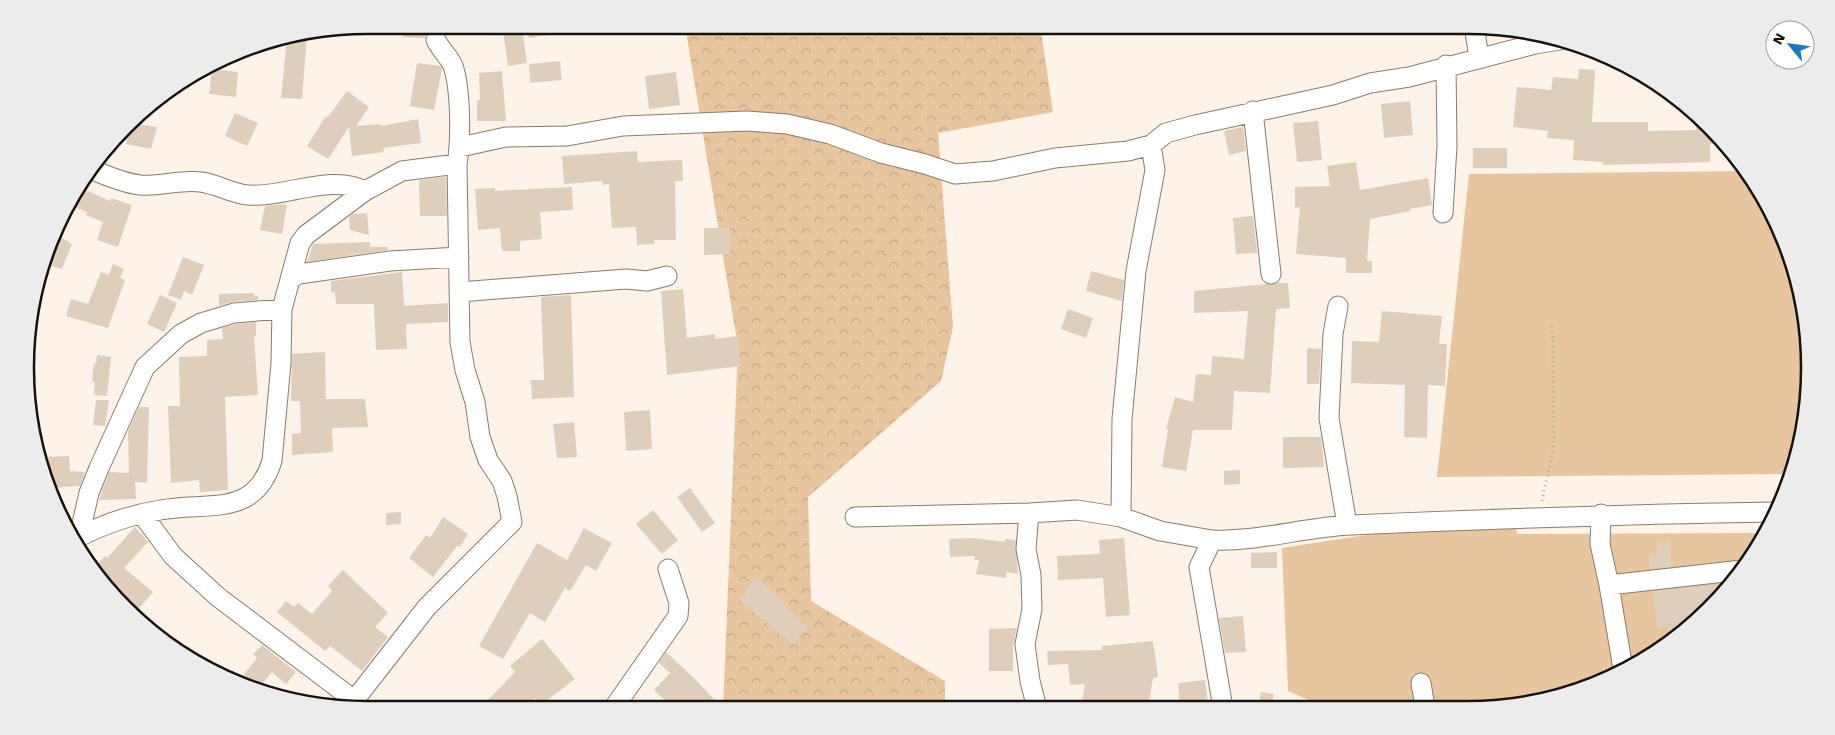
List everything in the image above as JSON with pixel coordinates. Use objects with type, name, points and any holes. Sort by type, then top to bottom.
[{"type":"street","points":[[1475,34],[1479,57]]},
{"type":"street","points":[[354,701],[427,606],[512,522],[502,482],[488,460],[480,437],[475,402],[465,370],[460,342],[458,257],[459,156],[456,79],[452,64],[436,40]]},
{"type":"street","points":[[80,537],[117,519],[196,506],[223,506],[239,502],[262,484],[272,461],[276,432],[282,310],[300,243],[306,235],[364,191],[402,171],[459,156],[512,136],[567,136],[623,126],[747,121],[787,124],[830,134],[881,153],[955,174],[993,171],[1055,158],[1128,151],[1151,145],[1166,133],[1253,111],[1333,95],[1370,83],[1409,77],[1479,57],[1546,43]]},
{"type":"street","points":[[1443,212],[1447,146],[1446,65]]},
{"type":"street","points":[[1253,111],[1271,274]]},
{"type":"street","points":[[1121,516],[1122,419],[1136,272],[1155,170],[1151,145]]},
{"type":"street","points":[[97,172],[125,182],[142,185],[179,181],[201,182],[247,196],[289,192],[325,185],[359,188],[364,191]]},
{"type":"street","points":[[292,278],[299,274],[390,261],[458,257]]},
{"type":"street","points":[[460,292],[626,279],[647,281],[667,276]]},
{"type":"street","points":[[1338,306],[1333,334],[1329,418],[1348,526]]},
{"type":"street","points":[[78,533],[89,493],[126,405],[145,367],[181,334],[201,324],[234,313],[282,310]]},
{"type":"street","points":[[855,517],[1077,510],[1121,516],[1160,531],[1212,540],[1247,540],[1301,530],[1348,526],[1601,514],[1768,512]]},
{"type":"street","points":[[1029,513],[1026,549],[1031,575],[1032,609],[1025,644],[1030,681],[1035,701]]},
{"type":"street","points":[[142,514],[173,556],[218,597],[348,701]]},
{"type":"street","points":[[1601,514],[1600,544],[1622,663]]},
{"type":"street","points":[[1212,540],[1199,567],[1222,701]]},
{"type":"street","points":[[619,701],[678,616],[679,603],[668,569]]},
{"type":"street","points":[[1609,585],[1732,571]]},
{"type":"street","points":[[1421,683],[1424,701]]},
{"type":"path","points":[[1537,518],[1554,445],[1553,339],[1551,324]]},
{"type":"green space","points":[[686,34],[1041,34],[1053,112],[938,133],[953,327],[941,381],[808,497],[811,601],[945,681],[945,701],[723,701],[738,347]]},
{"type":"green space","points":[[1737,171],[1757,201],[1776,240],[1784,260],[1795,302],[1801,346],[1801,389],[1795,433],[1784,474],[1437,477],[1469,174]]},
{"type":"green space","points":[[1508,513],[1518,534],[1758,533],[1718,588],[1671,632],[1634,657],[1575,684],[1533,695],[1489,701],[1311,701],[1288,691],[1282,548]]},
{"type":"building","points":[[403,34],[426,34],[425,38],[403,37]]},
{"type":"building","points":[[503,34],[523,34],[527,63],[508,66]]},
{"type":"building","points":[[528,34],[553,34],[529,38]]},
{"type":"building","points":[[307,39],[302,99],[281,98],[286,44]]},
{"type":"building","points":[[560,61],[562,80],[530,83],[529,64]]},
{"type":"building","points":[[417,63],[440,66],[442,68],[434,110],[410,106]]},
{"type":"building","points":[[1579,69],[1595,70],[1592,122],[1648,122],[1648,131],[1696,130],[1696,125],[1715,144],[1710,144],[1710,162],[1603,165],[1603,162],[1573,160],[1574,140],[1547,138],[1548,131],[1513,127],[1517,87],[1551,90],[1553,77],[1578,79]]},
{"type":"building","points":[[217,70],[238,72],[236,97],[209,94],[212,72]]},
{"type":"building","points":[[502,71],[506,121],[477,121],[477,100],[480,100],[479,73]]},
{"type":"building","points":[[676,72],[680,105],[649,109],[645,76]]},
{"type":"building","points":[[347,91],[369,107],[356,126],[380,124],[381,126],[418,119],[421,143],[383,148],[384,152],[352,156],[349,127],[328,159],[307,146],[326,116],[328,117]]},
{"type":"building","points":[[1410,101],[1413,135],[1384,138],[1381,104]]},
{"type":"building","points":[[235,113],[258,123],[247,146],[225,136]]},
{"type":"building","points":[[1318,121],[1322,160],[1297,162],[1293,123]]},
{"type":"building","points":[[140,124],[157,127],[151,149],[126,144],[128,136]]},
{"type":"building","points":[[1243,127],[1246,151],[1229,155],[1224,131]]},
{"type":"building","points":[[1473,148],[1507,148],[1507,168],[1473,168]]},
{"type":"building","points":[[637,151],[638,162],[682,160],[683,181],[675,181],[676,240],[654,240],[654,244],[637,245],[636,227],[612,228],[609,184],[603,185],[603,181],[564,184],[562,156]]},
{"type":"building","points":[[1356,162],[1360,190],[1428,178],[1432,205],[1370,219],[1367,261],[1372,261],[1372,273],[1346,273],[1346,258],[1296,254],[1300,207],[1295,208],[1295,187],[1330,186],[1327,166]]},
{"type":"building","points":[[446,177],[447,216],[420,216],[419,180]]},
{"type":"building","points":[[572,187],[573,210],[540,212],[542,239],[520,241],[520,251],[502,251],[500,228],[478,230],[475,189],[495,188],[495,191]]},
{"type":"building","points":[[85,190],[110,201],[111,198],[132,205],[118,247],[97,240],[103,222],[86,215],[87,212],[75,207]]},
{"type":"building","points":[[287,205],[282,234],[260,230],[265,206]]},
{"type":"building","points":[[367,213],[369,235],[350,230],[349,217],[353,214]]},
{"type":"building","points":[[1253,216],[1257,253],[1236,254],[1233,218]]},
{"type":"building","points":[[704,228],[730,228],[730,254],[704,255]]},
{"type":"building","points":[[60,237],[72,244],[62,269],[49,265]]},
{"type":"building","points":[[370,242],[370,247],[388,247],[388,250],[307,262],[313,244]]},
{"type":"building","points":[[183,257],[204,265],[192,295],[184,291],[181,300],[168,295]]},
{"type":"building","points":[[113,264],[124,269],[120,278],[125,280],[108,328],[66,316],[71,299],[88,304],[101,272],[109,275]]},
{"type":"building","points":[[1091,271],[1124,280],[1122,301],[1086,291]]},
{"type":"building","points":[[402,272],[404,306],[448,303],[448,322],[406,324],[407,349],[376,350],[374,304],[336,304],[335,292],[331,292],[331,281]]},
{"type":"building","points":[[1288,283],[1290,308],[1276,309],[1270,393],[1234,391],[1232,430],[1193,430],[1186,471],[1162,467],[1168,429],[1166,429],[1175,397],[1193,402],[1196,374],[1211,375],[1212,356],[1244,359],[1248,311],[1194,313],[1194,291]]},
{"type":"building","points":[[683,289],[687,338],[715,334],[715,339],[738,336],[741,366],[667,375],[661,291]]},
{"type":"building","points":[[254,293],[254,296],[258,296],[258,300],[233,302],[219,306],[219,294]]},
{"type":"building","points":[[160,295],[177,303],[164,332],[147,324]]},
{"type":"building","points":[[571,295],[574,397],[532,399],[531,380],[544,380],[541,297]]},
{"type":"building","points":[[1068,309],[1093,318],[1086,338],[1061,329]]},
{"type":"building","points":[[1382,311],[1442,316],[1439,344],[1447,344],[1445,386],[1428,385],[1427,438],[1404,437],[1405,385],[1351,383],[1352,341],[1379,342]]},
{"type":"building","points":[[256,322],[256,336],[254,336],[258,395],[225,397],[228,490],[200,492],[199,480],[171,483],[168,406],[180,406],[179,357],[207,356],[207,340],[223,339],[222,328],[236,324]]},
{"type":"building","points":[[1307,348],[1321,349],[1319,384],[1307,384]]},
{"type":"building","points":[[325,352],[326,399],[365,399],[368,427],[332,428],[333,452],[292,455],[292,434],[301,433],[300,401],[291,401],[292,354]]},
{"type":"building","points":[[97,355],[111,357],[107,396],[94,395],[95,382],[92,381]]},
{"type":"building","points":[[96,400],[109,400],[105,426],[93,425]]},
{"type":"building","points":[[139,407],[149,407],[147,483],[135,482],[136,499],[99,500],[109,472],[129,473],[128,431]]},
{"type":"building","points":[[650,410],[652,449],[626,451],[624,412]]},
{"type":"building","points":[[574,422],[577,457],[557,458],[553,424]]},
{"type":"building","points":[[1283,437],[1321,437],[1324,467],[1283,468]]},
{"type":"building","points":[[69,456],[70,471],[85,472],[80,486],[56,488],[46,457]]},
{"type":"building","points":[[1240,470],[1240,484],[1224,485],[1224,471]]},
{"type":"building","points":[[690,488],[715,523],[702,532],[677,497]]},
{"type":"building","points":[[653,510],[678,540],[662,554],[636,524]]},
{"type":"building","points":[[401,512],[401,524],[386,525],[386,513]]},
{"type":"building","points":[[443,517],[468,534],[460,547],[457,546],[433,577],[409,558],[426,535],[430,538]]},
{"type":"building","points":[[135,527],[148,542],[124,568],[153,592],[138,609],[117,588],[98,564],[105,556],[107,558]]},
{"type":"building","points":[[584,528],[612,543],[596,571],[586,565],[570,591],[565,588],[545,622],[530,613],[503,659],[479,646],[537,543],[567,560]]},
{"type":"building","points":[[973,538],[1005,542],[1005,539],[1016,540],[1018,574],[1006,572],[1006,578],[976,574],[979,560],[974,560],[975,556],[950,557],[949,539]]},
{"type":"building","points":[[1124,538],[1130,615],[1106,617],[1103,578],[1058,580],[1057,556],[1100,554],[1099,540]]},
{"type":"building","points":[[1669,541],[1672,567],[1650,569],[1649,556],[1657,554],[1656,543]]},
{"type":"building","points":[[1277,552],[1277,568],[1251,568],[1251,553]]},
{"type":"building","points":[[343,570],[388,613],[375,627],[388,637],[362,671],[330,646],[325,651],[277,612],[286,601],[294,607],[298,603],[312,614],[332,591],[328,586]]},
{"type":"building","points":[[757,577],[788,605],[785,607],[808,627],[792,644],[738,599],[746,593],[745,591]]},
{"type":"building","points":[[1721,584],[1688,618],[1669,633],[1668,626],[1657,627],[1653,591]]},
{"type":"building","points":[[1243,616],[1246,652],[1225,653],[1219,618]]},
{"type":"building","points":[[1017,628],[1013,647],[1013,671],[989,671],[989,629]]},
{"type":"building","points":[[542,639],[575,679],[546,701],[538,701],[535,698],[532,701],[487,701],[515,672],[510,666]]},
{"type":"building","points":[[1153,641],[1158,677],[1153,678],[1149,701],[1082,701],[1085,684],[1070,685],[1068,664],[1048,665],[1047,651],[1102,650],[1102,646]]},
{"type":"building","points":[[262,645],[296,672],[286,684],[272,672],[262,684],[242,677],[257,658],[253,654]]},
{"type":"building","points":[[666,652],[716,701],[666,701],[654,690],[670,673],[659,663]]},
{"type":"building","points":[[1205,680],[1208,701],[1180,701],[1178,683]]},
{"type":"building","points":[[1261,692],[1274,694],[1272,701],[1259,701]]}]
